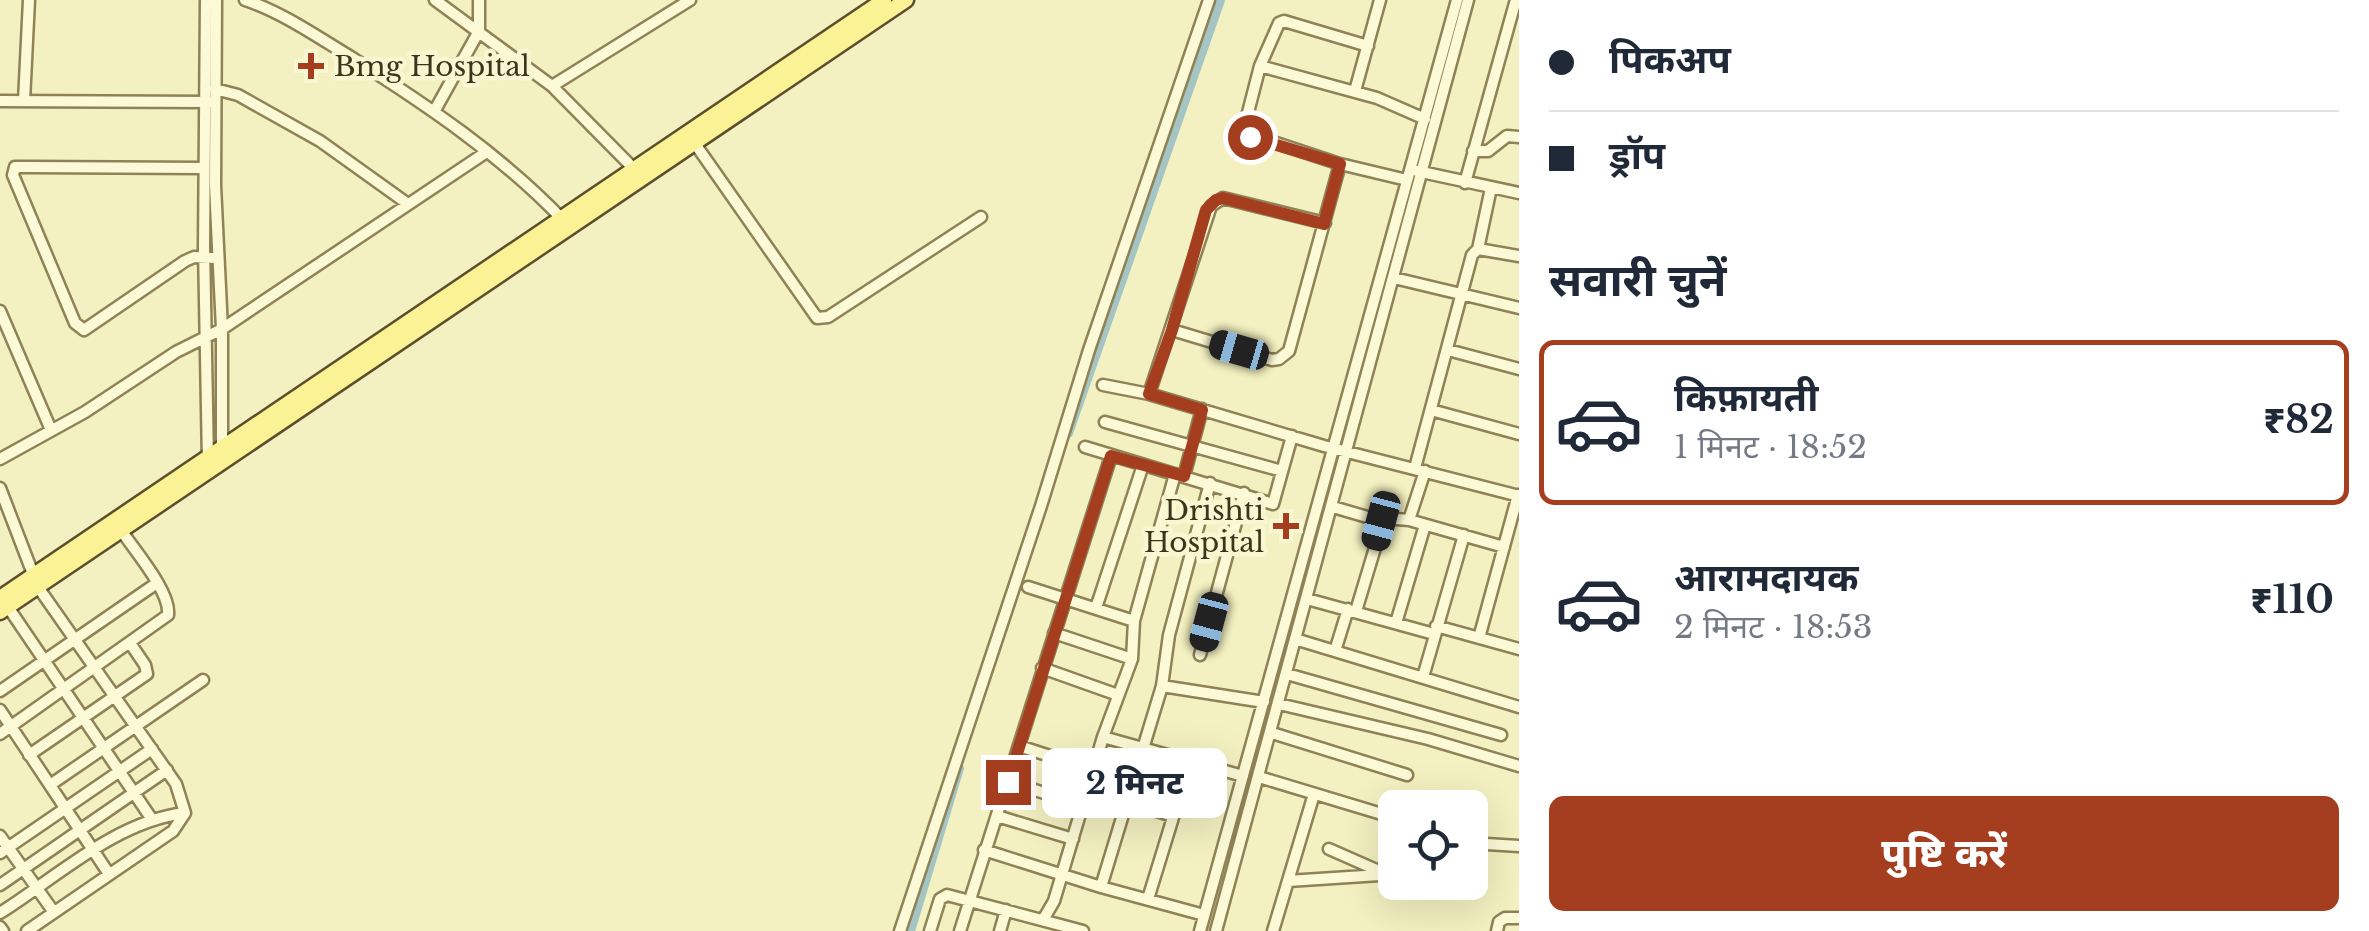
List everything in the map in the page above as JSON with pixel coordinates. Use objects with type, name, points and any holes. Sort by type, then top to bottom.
[{"type":"main road","points":[[692,138],[884,0]]},
{"type":"main road","points":[[3,606],[218,455],[906,0]]},
{"type":"main road","points":[[36,581],[208,473],[218,455]]},
{"type":"street","points":[[24,101],[29,0]]},
{"type":"street","points":[[206,0],[210,102],[206,338],[218,455]]},
{"type":"street","points":[[216,0],[216,89],[210,102],[204,168],[210,258],[222,330],[218,455]]},
{"type":"street","points":[[245,0],[290,20],[435,110],[521,180],[566,223]]},
{"type":"street","points":[[435,0],[552,86],[639,174]]},
{"type":"street","points":[[435,110],[479,31],[479,0]]},
{"type":"street","points":[[900,931],[1042,506],[1089,350],[1209,0]]},
{"type":"street","points":[[1354,92],[1380,0]]},
{"type":"street","points":[[1443,0],[1462,2]]},
{"type":"street","points":[[1465,182],[1517,4],[1500,0]]},
{"type":"street","points":[[552,86],[686,1]]},
{"type":"street","points":[[1216,931],[1394,278],[1424,118],[1462,2]]},
{"type":"street","points":[[1200,931],[1462,2]]},
{"type":"street","points":[[1368,46],[1284,21],[1276,25],[1260,66],[1243,132],[1340,164],[1519,193]]},
{"type":"street","points":[[1260,66],[1354,92],[1424,118]]},
{"type":"street","points":[[216,89],[238,95],[320,141],[408,204]]},
{"type":"street","points":[[0,101],[210,102]]},
{"type":"street","points":[[1473,151],[1488,151],[1507,136],[1519,137]]},
{"type":"street","points":[[692,138],[810,312],[822,319],[981,217]]},
{"type":"street","points":[[0,459],[85,412],[176,352],[222,330],[485,153]]},
{"type":"street","points":[[1172,330],[1272,360],[1284,356],[1289,351],[1340,164]]},
{"type":"street","points":[[204,168],[15,167],[13,174],[76,323],[84,330],[185,261],[210,258]]},
{"type":"street","points":[[1410,520],[1431,410],[1472,255],[1478,249],[1491,188]]},
{"type":"street","points":[[1149,394],[1172,330],[1206,210],[1216,200],[1223,198],[1324,224]]},
{"type":"street","points":[[1478,249],[1519,256]]},
{"type":"street","points":[[1394,278],[1519,308]]},
{"type":"street","points":[[0,310],[51,430]]},
{"type":"street","points":[[1448,350],[1519,368]]},
{"type":"street","points":[[1104,385],[1519,496],[1479,638]]},
{"type":"street","points":[[1043,920],[1054,901],[1093,770],[1132,659],[1134,621],[1202,410]]},
{"type":"street","points":[[1431,410],[1519,434]]},
{"type":"street","points":[[1105,422],[1282,470]]},
{"type":"street","points":[[1085,447],[1273,504],[1292,436]]},
{"type":"street","points":[[960,931],[1111,456]]},
{"type":"street","points":[[1096,608],[1143,465]]},
{"type":"street","points":[[1101,887],[1162,686],[1170,635],[1210,484]]},
{"type":"street","points":[[0,488],[36,581],[167,770],[181,794],[185,813],[173,831],[27,931]]},
{"type":"street","points":[[1200,655],[1244,493]]},
{"type":"street","points":[[1333,507],[1381,521]]},
{"type":"street","points":[[1335,650],[1381,521],[1390,516],[1410,520],[1504,547]]},
{"type":"street","points":[[1396,623],[1425,525]]},
{"type":"street","points":[[0,734],[168,615],[168,603],[157,583],[121,530]]},
{"type":"street","points":[[1422,677],[1464,536]]},
{"type":"street","points":[[0,691],[157,583]]},
{"type":"street","points":[[1028,588],[1134,621]]},
{"type":"street","points":[[1307,599],[1519,649]]},
{"type":"street","points":[[3,606],[151,818]]},
{"type":"street","points":[[1054,633],[1132,659]]},
{"type":"street","points":[[1295,639],[1519,707]]},
{"type":"street","points":[[29,756],[147,674],[146,665],[130,644]]},
{"type":"street","points":[[1042,668],[1118,695]]},
{"type":"street","points":[[1287,674],[1501,735]]},
{"type":"street","points":[[50,785],[203,680]]},
{"type":"street","points":[[1162,686],[1264,702]]},
{"type":"street","points":[[1280,704],[1519,766]]},
{"type":"street","points":[[0,710],[109,874]]},
{"type":"street","points":[[1272,733],[1407,775]]},
{"type":"street","points":[[1104,737],[1243,776]]},
{"type":"street","points":[[1019,746],[1093,770]]},
{"type":"street","points":[[4,850],[152,749]]},
{"type":"street","points":[[1148,899],[1190,762]]},
{"type":"street","points":[[0,885],[167,770]]},
{"type":"street","points":[[1259,777],[1378,813]]},
{"type":"street","points":[[1008,782],[1083,806]]},
{"type":"street","points":[[1273,931],[1314,794]]},
{"type":"street","points":[[1128,802],[1173,816]]},
{"type":"street","points":[[0,913],[93,850],[151,818],[185,813]]},
{"type":"street","points":[[997,816],[1072,839]]},
{"type":"street","points":[[0,836],[4,850],[54,911]]},
{"type":"street","points":[[1488,845],[1519,846]]},
{"type":"street","points":[[1329,849],[1378,869]]},
{"type":"street","points":[[984,850],[1204,915]]},
{"type":"street","points":[[1288,882],[1378,875]]},
{"type":"street","points":[[930,931],[943,897],[1083,931]]},
{"type":"street","points":[[1000,931],[1006,910]]},
{"type":"street","points":[[1497,931],[1499,922],[1505,918],[1519,918]]},
{"type":"waterway","points":[[1068,433],[1220,0]]},
{"type":"waterway","points":[[910,931],[959,768]]},
{"type":"place","name":"Bmg Hospital","points":[[311,66]]},
{"type":"place","name":"Drishti Hospital","points":[[1286,526]]},
{"type":"route","points":[[1008,782],[1111,456],[1184,476],[1202,410],[1149,394],[1172,330],[1206,210],[1223,198],[1324,224],[1340,164],[1250,137]]}]
